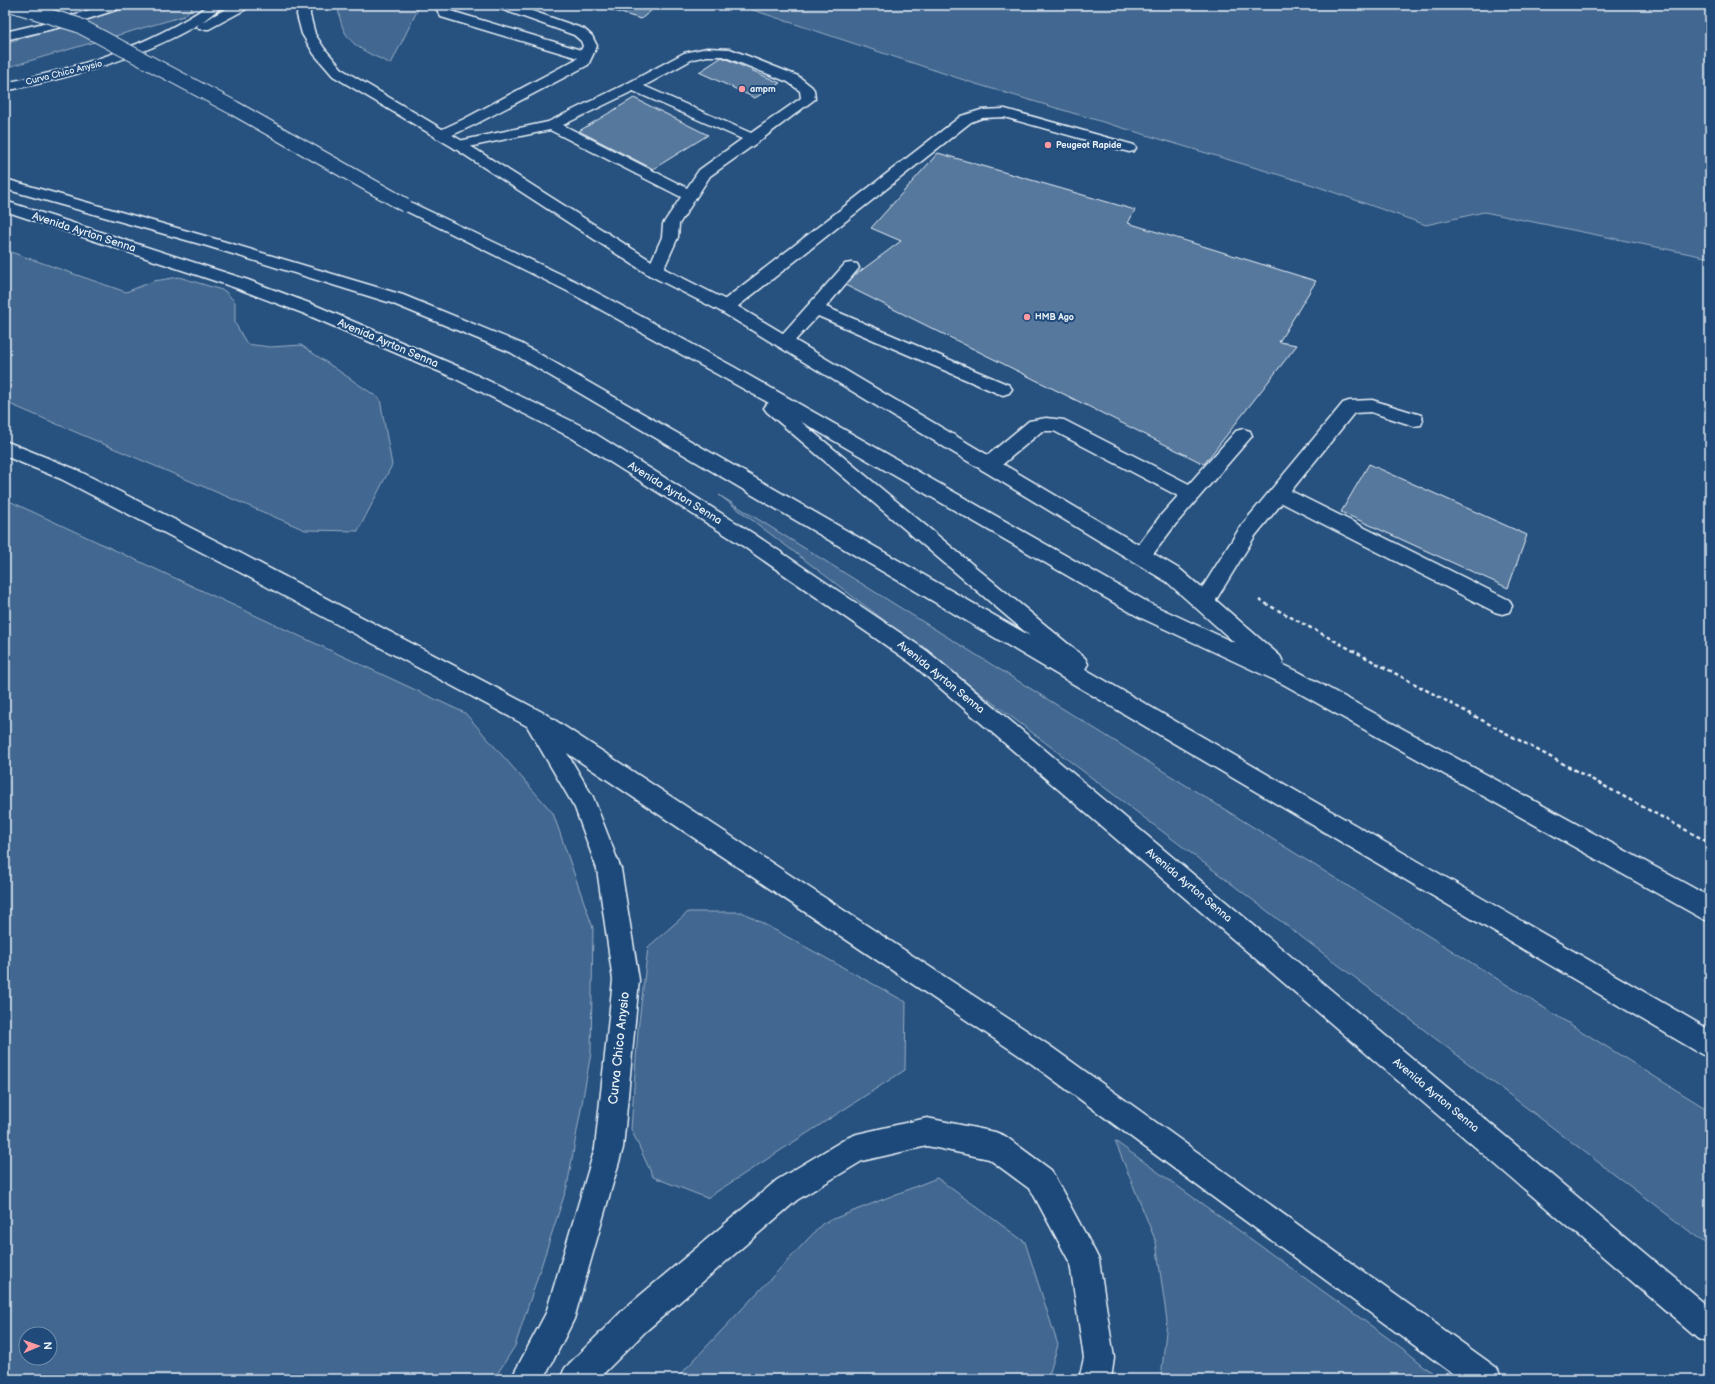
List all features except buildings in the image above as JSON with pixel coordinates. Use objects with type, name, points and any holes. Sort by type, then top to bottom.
[{"type":"main road","points":[[13,5],[78,25],[234,108],[405,205],[573,287],[728,371],[1144,610],[1291,678],[1710,910]]},
{"type":"main road","points":[[5,36],[97,13],[117,5]]},
{"type":"main road","points":[[139,50],[184,35],[214,22],[242,5]]},
{"type":"main road","points":[[304,5],[302,14],[313,42],[338,73],[459,145],[655,270],[726,307],[1174,576],[1291,678]]},
{"type":"main road","points":[[446,5],[442,8],[446,14],[586,56]]},
{"type":"main road","points":[[441,135],[469,122],[583,62],[586,56],[590,46],[587,39],[579,32],[503,5]]},
{"type":"main road","name":"Curva Chico Anysio","points":[[5,87],[78,71],[139,50],[169,35],[212,9]]},
{"type":"main road","points":[[459,145],[552,125],[633,86],[689,56],[707,52],[725,52],[793,79],[807,90],[808,99],[704,173],[671,224],[670,237],[655,270]]},
{"type":"main road","points":[[633,86],[753,139]]},
{"type":"main road","points":[[726,307],[966,120],[981,114],[1005,113],[1129,148]]},
{"type":"main road","points":[[552,125],[689,195]]},
{"type":"main road","name":"Avenida Ayrton Senna","points":[[5,184],[213,243],[397,299],[516,348],[1710,1045]]},
{"type":"main road","name":"Avenida Ayrton Senna","points":[[12,208],[242,284],[318,313],[458,373],[579,433],[747,539],[919,657],[1710,1328]]},
{"type":"main road","points":[[784,342],[816,309],[851,268]]},
{"type":"main road","points":[[816,309],[1003,389]]},
{"type":"main road","points":[[728,371],[1124,703]]},
{"type":"main road","points":[[1204,602],[1248,531],[1349,407],[1372,406],[1414,420]]},
{"type":"main road","points":[[989,465],[1036,426],[1046,424],[1057,425],[1192,494]]},
{"type":"main road","points":[[1141,556],[1168,520],[1243,436]]},
{"type":"main road","points":[[5,448],[68,474],[237,561],[536,720],[1041,1055],[1486,1379]]},
{"type":"main road","points":[[1278,493],[1502,606]]},
{"type":"main road","name":"Curva Chico Anysio","points":[[527,1379],[559,1319],[609,1148],[626,980],[609,869],[584,804],[536,720]]},
{"type":"main road","points":[[576,1379],[635,1320],[786,1190],[857,1148],[927,1132],[995,1146],[1041,1180],[1084,1260],[1098,1358],[1095,1379]]},
{"type":"shaded area","points":[[137,5],[195,5],[184,16],[5,68],[5,43]]},
{"type":"shaded area","points":[[338,5],[420,5],[391,64],[354,44],[343,29]]},
{"type":"shaded area","points":[[738,5],[1710,5],[1710,258],[1484,212],[1426,225],[1313,185],[976,84]]},
{"type":"shaded area","points":[[5,250],[126,292],[154,281],[179,277],[225,291],[235,302],[235,323],[247,344],[270,347],[301,345],[380,399],[392,465],[358,531],[305,530],[5,402]]},
{"type":"shaded area","points":[[719,495],[1710,1111],[1710,1247]]},
{"type":"shaded area","points":[[5,499],[465,713],[553,813],[593,928],[591,1053],[567,1187],[515,1346],[494,1379],[5,1379]]},
{"type":"shaded area","points":[[688,912],[742,912],[906,1002],[905,1070],[707,1198],[653,1177],[631,1129],[638,1030],[648,947]]},
{"type":"shaded area","points":[[1115,1141],[1406,1351],[1440,1379],[1161,1379],[1167,1321],[1156,1242]]},
{"type":"shaded area","points":[[937,1178],[1025,1242],[1058,1345],[1048,1379],[676,1379],[823,1223]]},
{"type":"place","name":"ampm","points":[[742,89]]},
{"type":"place","name":"Peugeot Rapide","points":[[1048,145]]},
{"type":"place","name":"HMB Ago","points":[[1027,317]]}]
